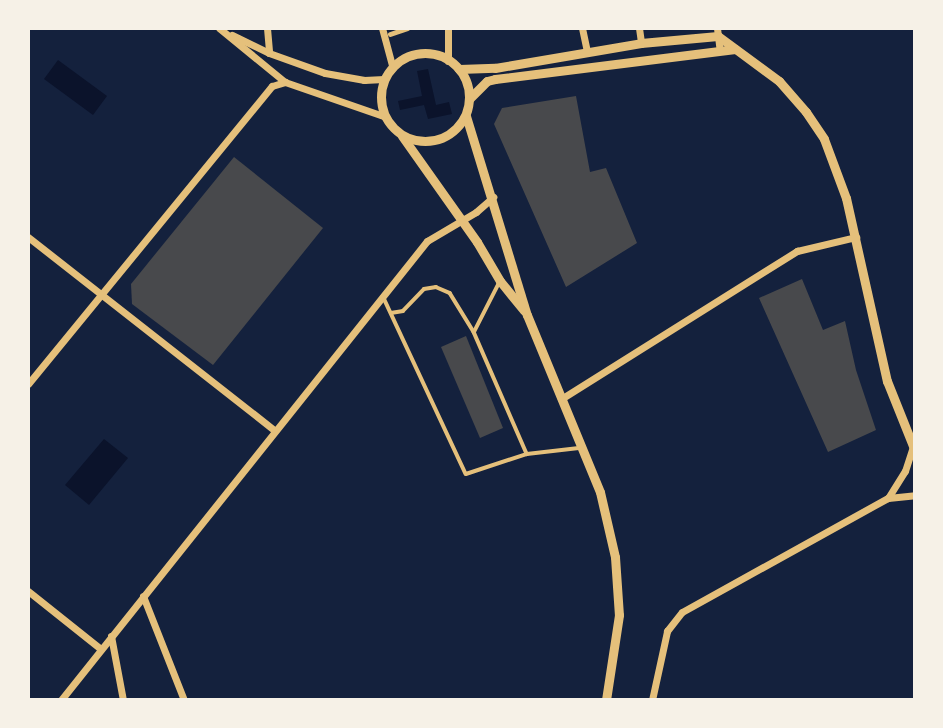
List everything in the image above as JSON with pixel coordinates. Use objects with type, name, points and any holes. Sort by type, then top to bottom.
[{"type":"street","points":[[220,28],[269,53],[325,73],[365,80],[384,79]]},
{"type":"street","points":[[220,28],[285,82],[386,117]]},
{"type":"street","points":[[267,28],[269,53]]},
{"type":"street","points":[[382,28],[392,65]]},
{"type":"street","points":[[390,34],[407,28]]},
{"type":"street","points":[[448,61],[449,28]]},
{"type":"street","points":[[582,28],[587,52]]},
{"type":"street","points":[[639,28],[641,43]]},
{"type":"street","points":[[459,69],[495,68],[717,32]]},
{"type":"street","points":[[717,32],[735,49],[779,81],[806,112],[824,139],[846,198],[887,381],[914,449],[915,459]]},
{"type":"street","points":[[717,32],[720,51]]},
{"type":"street","points":[[470,98],[495,79],[735,49]]},
{"type":"street","points":[[401,135],[419,141],[436,140],[451,133],[466,116],[470,98],[466,81],[459,69],[429,53],[392,65],[384,79],[381,104],[386,117],[500,281],[527,315]]},
{"type":"street","points":[[28,384],[272,86],[285,82]]},
{"type":"street","points":[[466,116],[527,315],[600,492],[615,557],[619,615],[606,700]]},
{"type":"street","points":[[61,700],[427,241],[476,212],[493,197]]},
{"type":"street","points":[[28,237],[274,430]]},
{"type":"street","points":[[561,399],[797,251],[856,237]]},
{"type":"street","points":[[888,498],[905,471],[914,449]]},
{"type":"street","points":[[652,700],[667,631],[682,612],[888,498],[915,495]]},
{"type":"street","points":[[28,591],[101,649]]},
{"type":"street","points":[[143,596],[184,700]]},
{"type":"street","points":[[111,636],[123,700]]},
{"type":"lane","points":[[474,332],[500,281]]},
{"type":"lane","points":[[391,313],[402,312],[424,289],[436,287],[450,293],[460,305],[474,332],[527,454]]},
{"type":"lane","points":[[383,296],[466,474],[527,454],[582,448]]},
{"type":"water","points":[[58,60],[107,96],[93,115],[44,79]]},
{"type":"water","points":[[428,69],[436,105],[449,102],[452,114],[428,119],[424,105],[400,110],[398,101],[422,96],[417,71]]},
{"type":"water","points":[[104,439],[128,458],[89,505],[65,485]]},
{"type":"building","points":[[576,96],[590,172],[606,168],[637,243],[566,287],[494,124],[502,108]]},
{"type":"building","points":[[234,157],[323,228],[213,365],[132,304],[131,284]]},
{"type":"building","points":[[802,279],[823,330],[845,321],[856,370],[876,430],[828,452],[759,298]]},
{"type":"building","points":[[466,336],[503,428],[480,438],[441,347]]}]
